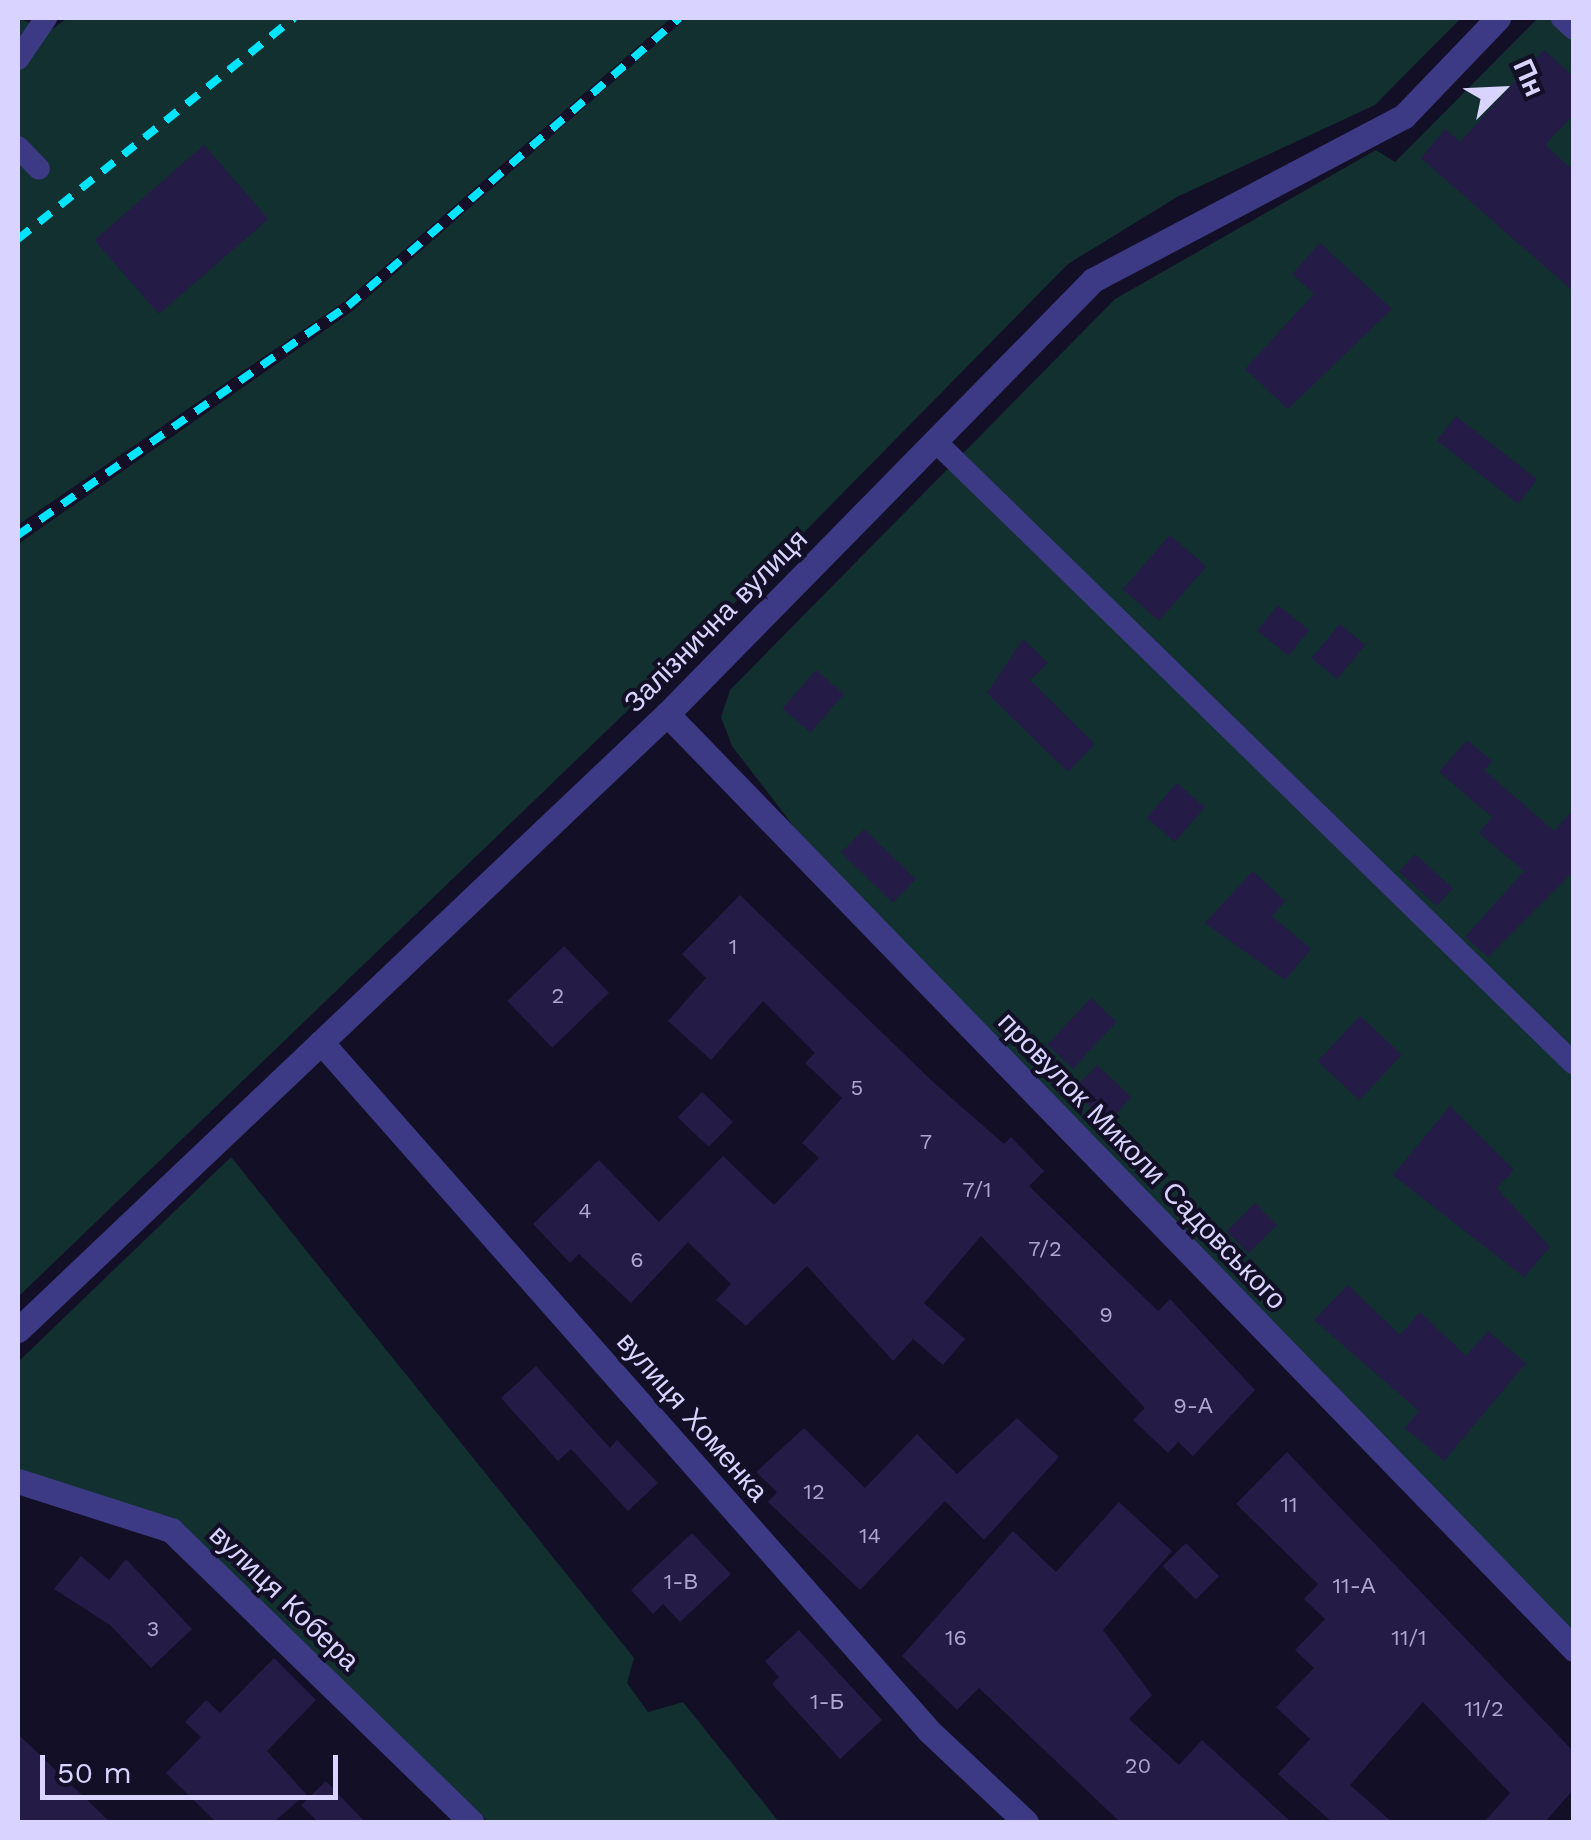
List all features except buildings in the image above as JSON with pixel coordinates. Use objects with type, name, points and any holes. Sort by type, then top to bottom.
[{"type":"street","name":"Залізнична вулиця","points":[[18,1330],[667,714],[1094,280],[1404,116],[1498,18]]},
{"type":"street","name":"провулок Миколи Садовського","points":[[667,714],[1574,1649]]},
{"type":"street","name":"вулиця Хоменка","points":[[322,1042],[929,1731],[1026,1822]]},
{"type":"street","name":"вулиця Кобера","points":[[18,1481],[172,1530],[471,1822]]},
{"type":"lane","points":[[18,60],[46,18]]},
{"type":"lane","points":[[1562,18],[1574,29]]},
{"type":"lane","points":[[18,147],[39,169]]},
{"type":"lane","points":[[935,441],[1574,1064]]},
{"type":"green space","points":[[18,18],[49,31],[68,18],[671,18],[344,302],[18,525]]},
{"type":"green space","points":[[686,18],[1461,18],[1375,105],[1177,197],[1068,264],[649,690],[18,1297],[18,544],[351,312]]},
{"type":"green space","points":[[1538,18],[1573,18],[1573,1633],[811,849],[732,746],[721,717],[730,690],[1115,299],[1376,150],[1395,162]]},
{"type":"green space","points":[[231,1157],[634,1658],[627,1683],[648,1712],[683,1702],[779,1822],[488,1822],[176,1519],[18,1470],[18,1362]]},
{"type":"railway","points":[[18,239],[294,18]]},
{"type":"railway","points":[[18,535],[348,306],[679,18]]}]
